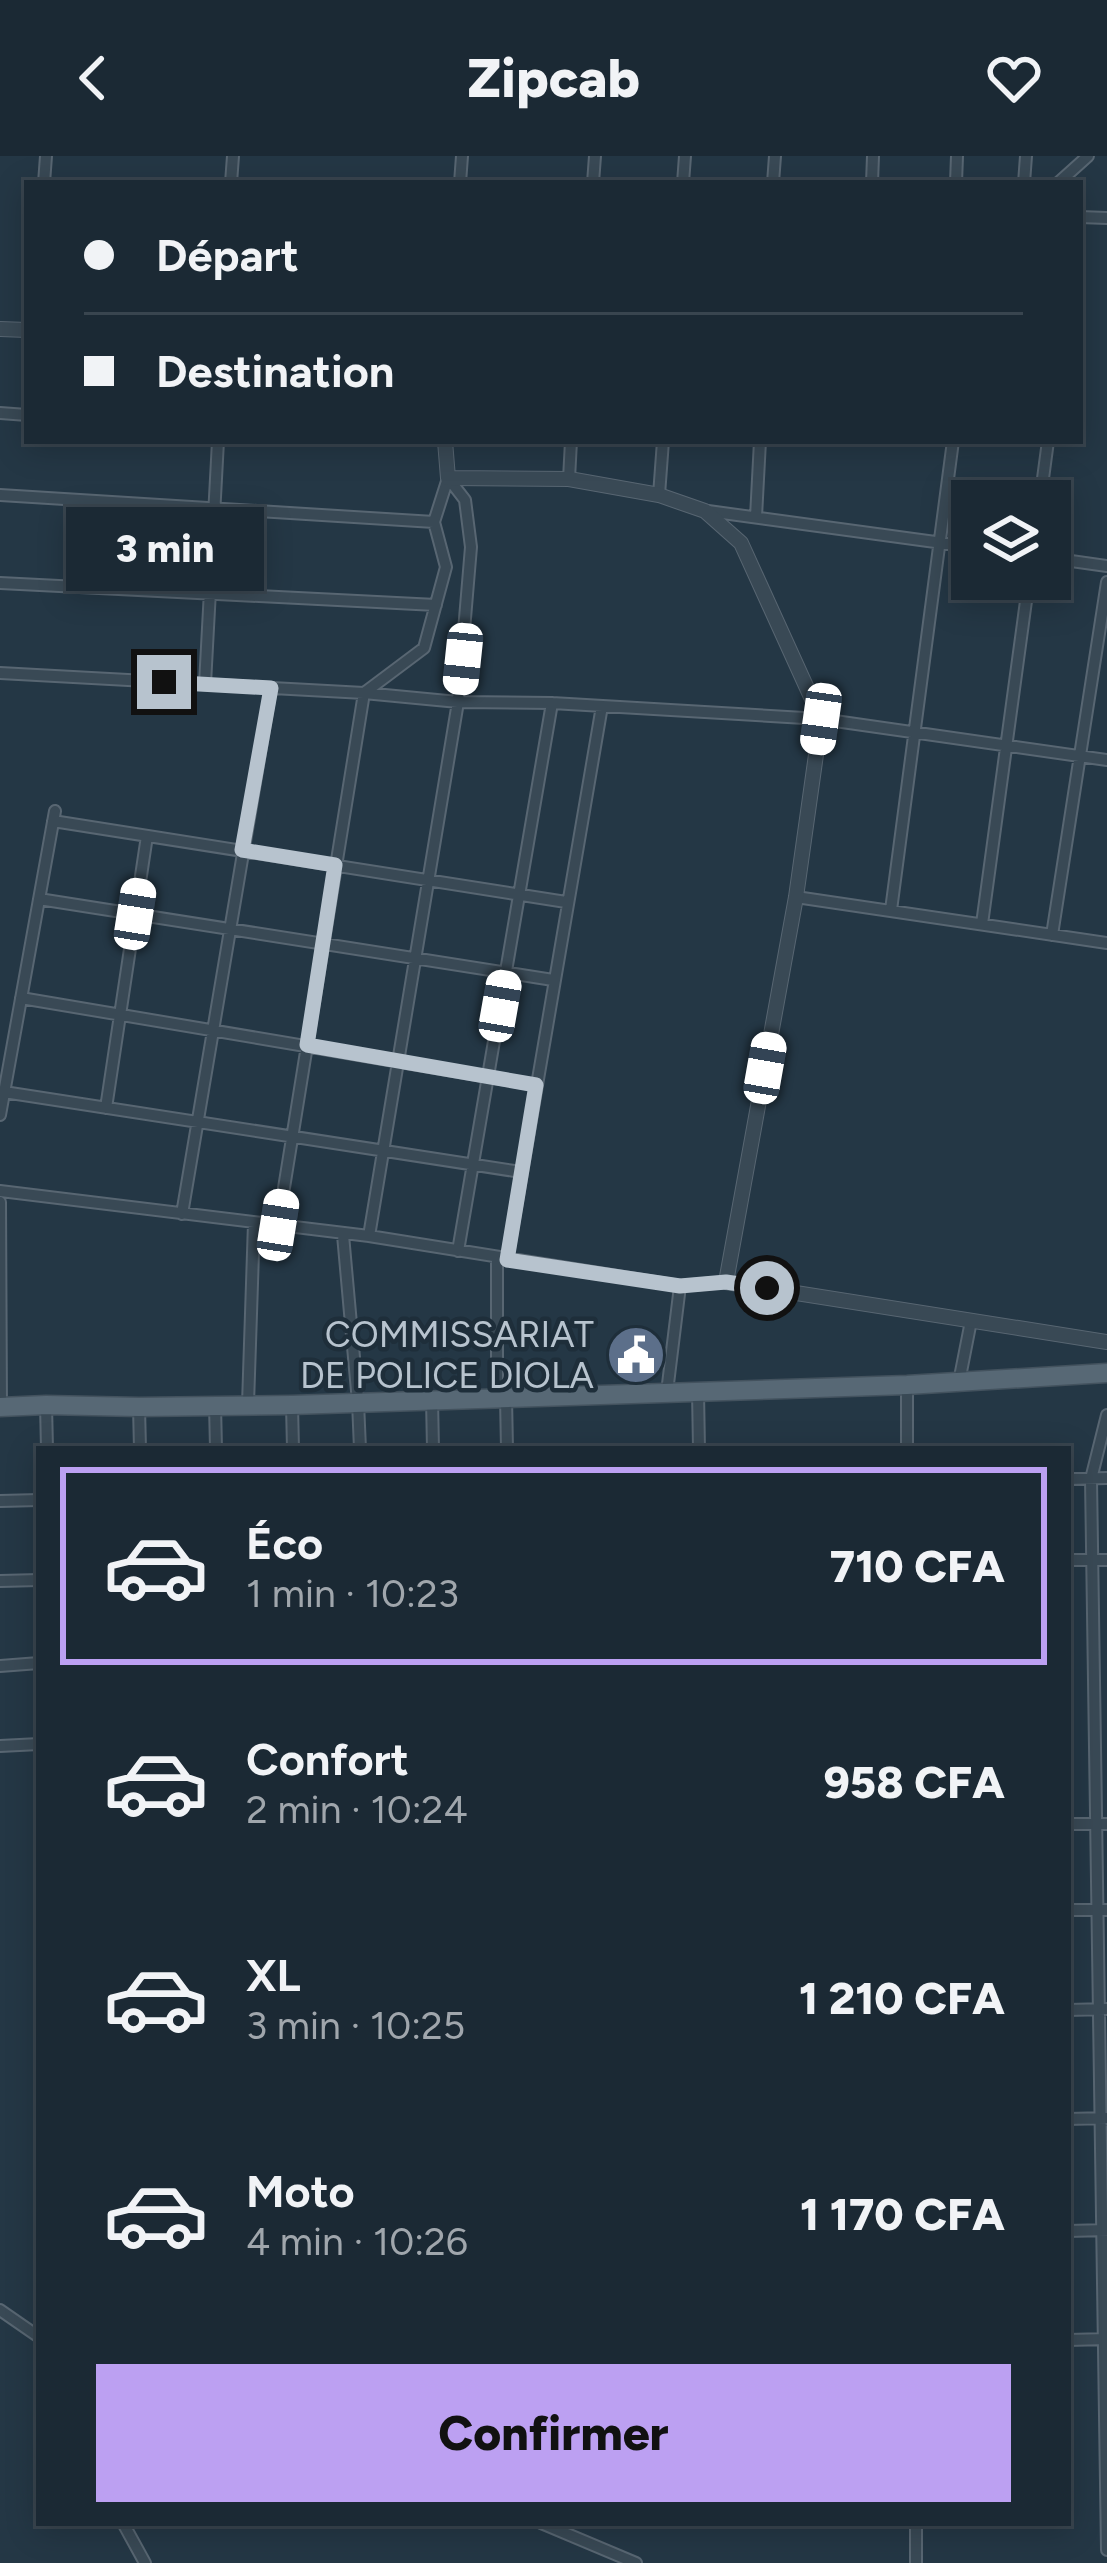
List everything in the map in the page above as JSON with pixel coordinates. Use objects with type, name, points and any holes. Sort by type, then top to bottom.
[{"type":"main road","points":[[1,1407],[292,1405],[907,1385],[1107,1373]]},
{"type":"street","points":[[1061,180],[1088,156]]},
{"type":"street","points":[[205,684],[218,444]]},
{"type":"street","points":[[278,1225],[364,693],[424,648],[446,567],[434,522],[448,478],[445,444]]},
{"type":"street","points":[[569,479],[571,444]]},
{"type":"street","points":[[658,495],[663,444]]},
{"type":"street","points":[[756,518],[760,444]]},
{"type":"street","points":[[891,910],[953,444]]},
{"type":"street","points":[[1043,480],[1048,444]]},
{"type":"street","points":[[448,478],[569,479],[658,495],[705,511],[951,545]]},
{"type":"street","points":[[369,1236],[458,702],[471,547],[465,500],[448,478]]},
{"type":"street","points":[[0,495],[434,522]]},
{"type":"street","points":[[705,511],[741,543],[821,719],[796,897],[726,1282]]},
{"type":"street","points":[[1071,561],[1107,566]]},
{"type":"street","points":[[1052,934],[1107,582]]},
{"type":"street","points":[[0,583],[436,605]]},
{"type":"street","points":[[982,924],[1026,600]]},
{"type":"street","points":[[0,673],[821,719],[1107,760]]},
{"type":"street","points":[[182,1214],[271,688]]},
{"type":"street","points":[[458,1251],[552,703]]},
{"type":"street","points":[[507,1446],[501,1397],[502,1258],[602,706]]},
{"type":"street","points":[[0,1114],[54,816],[147,836],[566,902]]},
{"type":"street","points":[[106,1108],[147,836]]},
{"type":"street","points":[[796,897],[1107,943]]},
{"type":"street","points":[[39,899],[553,980]]},
{"type":"street","points":[[21,998],[536,1085]]},
{"type":"street","points":[[4,1092],[521,1172]]},
{"type":"street","points":[[0,1191],[369,1236],[680,1286],[726,1282],[1107,1342]]},
{"type":"street","points":[[0,1202],[1,1407]]},
{"type":"street","points":[[248,1404],[254,1223]]},
{"type":"street","points":[[343,1234],[360,1446]]},
{"type":"street","points":[[667,1392],[680,1286]]},
{"type":"street","points":[[959,1382],[971,1322]]},
{"type":"street","points":[[907,1385],[908,1446]]},
{"type":"street","points":[[698,1392],[699,1446]]},
{"type":"street","points":[[432,1399],[433,1446]]},
{"type":"street","points":[[46,1405],[46,1446]]},
{"type":"street","points":[[215,1405],[216,1446]]},
{"type":"street","points":[[292,1405],[292,1446]]},
{"type":"street","points":[[140,1407],[140,1446]]},
{"type":"street","points":[[1107,1415],[1091,1479],[1100,1649],[1107,2550]]},
{"type":"street","points":[[1071,1479],[1107,1478]]},
{"type":"street","points":[[0,1501],[36,1500]]},
{"type":"street","points":[[1071,1560],[1107,1560]]},
{"type":"street","points":[[0,1581],[36,1580]]},
{"type":"street","points":[[0,1666],[36,1663]]},
{"type":"street","points":[[0,1746],[36,1744]]},
{"type":"street","points":[[1071,1824],[1102,1824]]},
{"type":"street","points":[[1071,1910],[1102,1910]]},
{"type":"street","points":[[1071,2010],[1103,2009]]},
{"type":"street","points":[[1071,2119],[1104,2118]]},
{"type":"street","points":[[1071,2230],[1105,2230]]},
{"type":"street","points":[[0,2309],[36,2335]]},
{"type":"street","points":[[1071,2340],[1105,2339]]},
{"type":"street","points":[[125,2526],[146,2563]]},
{"type":"street","points":[[548,2526],[636,2563]]},
{"type":"street","points":[[916,2526],[916,2563]]},
{"type":"place","name":"COMMISSARIAT DE POLICE DIOLA","points":[[636,1355]]},
{"type":"route","points":[[164,682],[271,688],[242,850],[335,865],[307,1045],[536,1085],[507,1260],[680,1286],[726,1282],[767,1288]]}]
